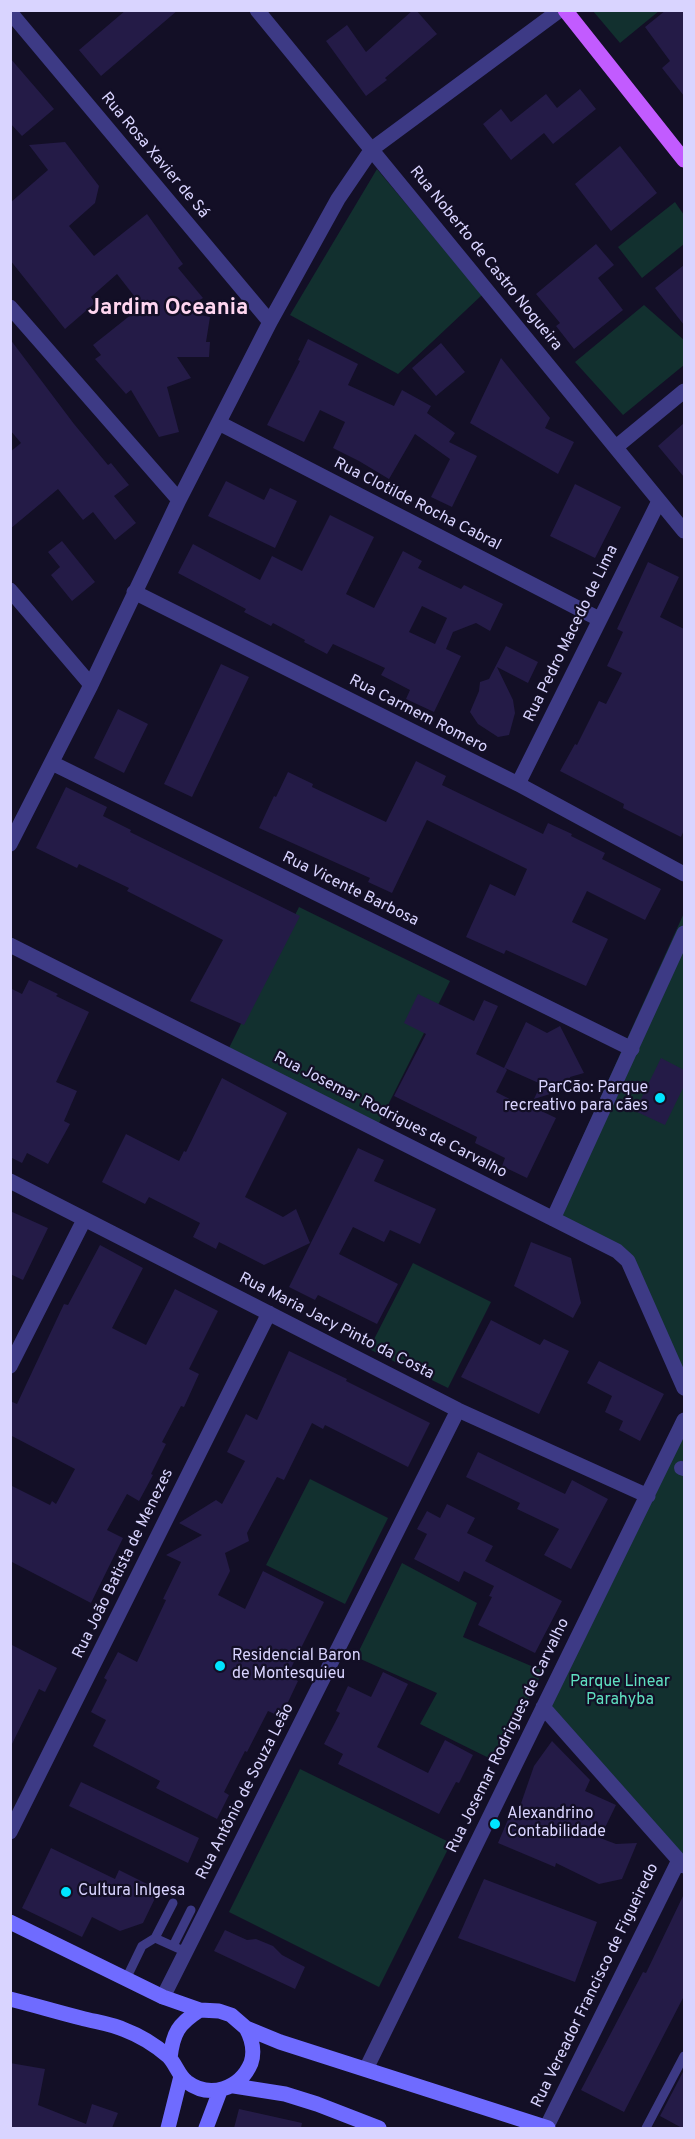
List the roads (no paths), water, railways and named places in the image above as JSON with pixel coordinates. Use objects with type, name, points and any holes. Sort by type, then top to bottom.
[{"type":"main road","points":[[565,10],[684,160]]},
{"type":"main road","points":[[10,1922],[163,1997],[200,2010],[219,2011],[231,2015],[246,2028],[280,2042],[547,2128]]},
{"type":"main road","points":[[10,1999],[124,2029],[146,2039],[170,2058],[181,2076],[198,2087],[285,2094],[379,2128]]},
{"type":"main road","points":[[170,2058],[176,2032],[184,2020],[200,2010]]},
{"type":"main road","points":[[206,2128],[227,2088],[245,2073],[251,2061],[253,2045],[246,2028]]},
{"type":"main road","points":[[168,2128],[181,2076]]},
{"type":"street","name":"Rua Noberto de Castro Nogueira","points":[[257,10],[684,531]]},
{"type":"street","points":[[10,844],[91,685],[179,500],[270,322],[338,199],[372,149],[560,10]]},
{"type":"street","name":"Rua Rosa Xavier de Sá","points":[[10,12],[270,322]]},
{"type":"street","points":[[10,307],[179,500]]},
{"type":"street","points":[[616,447],[684,390]]},
{"type":"street","name":"Rua Clotilde Rocha Cabral","points":[[219,423],[599,619]]},
{"type":"street","name":"Rua Pedro Macedo de Lima","points":[[518,784],[659,501]]},
{"type":"street","points":[[10,590],[91,685]]},
{"type":"street","name":"Rua Carmem Romero","points":[[134,592],[518,784],[684,874]]},
{"type":"street","name":"Rua Vicente Barbosa","points":[[52,763],[632,1049]]},
{"type":"street","points":[[553,1219],[684,933]]},
{"type":"street","name":"Rua Josemar Rodrigues de Carvalho","points":[[10,945],[617,1251],[628,1262],[684,1388]]},
{"type":"street","name":"Rua Maria Jacy Pinto da Costa","points":[[10,1181],[458,1410],[648,1496]]},
{"type":"street","points":[[10,1366],[84,1220]]},
{"type":"street","name":"Rua João Batista de Menezes","points":[[10,1832],[269,1313]]},
{"type":"street","name":"Rua Antônio de Souza Leão","points":[[163,1997],[180,1949],[458,1410]]},
{"type":"street","name":"Rua Josemar Rodrigues de Carvalho","points":[[366,2069],[684,1420]]},
{"type":"street","points":[[543,1707],[682,1863]]},
{"type":"street","name":"Rua Vereador Francisco de Figueiredo","points":[[547,2128],[682,1863]]},
{"type":"lane","points":[[126,1979],[142,1946],[155,1938],[173,1903]]},
{"type":"lane","points":[[155,1938],[180,1949],[191,1910]]},
{"type":"lane","points":[[646,2128],[684,2056]]},
{"type":"place","name":"ParCão: Parque recreativo para cães","points":[[660,1098]]},
{"type":"place","name":"Residencial Baron de Montesquieu","points":[[220,1666]]},
{"type":"place","name":"Alexandrino Contabilidade","points":[[495,1824]]},
{"type":"place","name":"Cultura Inlgesa","points":[[66,1892]]},
{"type":"district","name":"Jardim Oceania","points":[[168,310]]},
{"type":"park label","name":"Parque Linear Parahyba","points":[[620,1692]]}]
